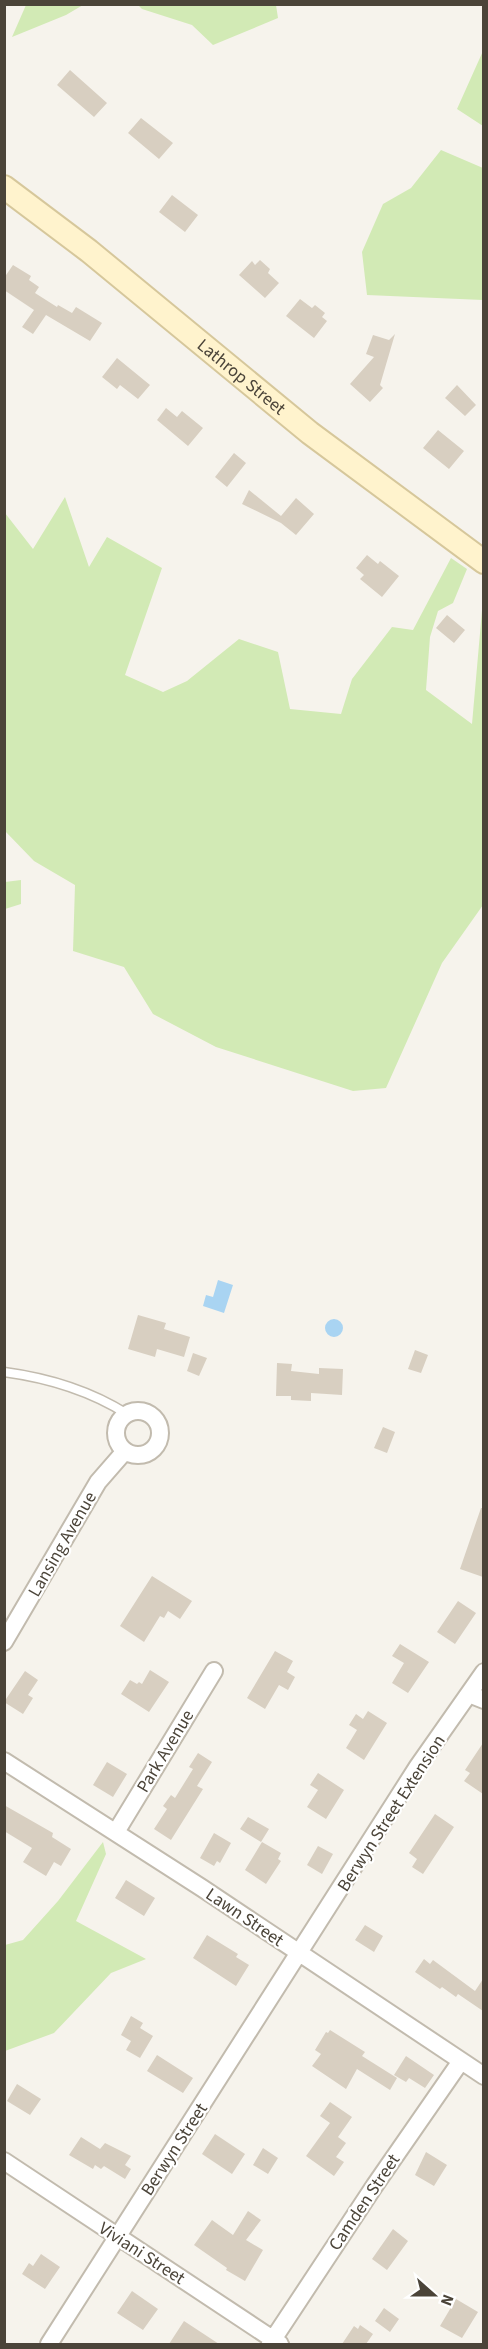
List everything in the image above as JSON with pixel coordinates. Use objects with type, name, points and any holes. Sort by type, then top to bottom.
[{"type":"street","name":"Lathrop Street","points":[[4,187],[89,251],[310,433],[483,562]]},
{"type":"street","points":[[142,1411],[149,1414],[159,1425],[159,1440],[151,1451],[138,1455],[125,1451],[117,1439],[118,1425],[127,1414],[142,1411]]},
{"type":"street","name":"Lansing Avenue","points":[[4,1642],[98,1482],[125,1451]]},
{"type":"street","name":"Park Avenue","points":[[116,1832],[214,1671]]},
{"type":"street","name":"Berwyn Street Extension","points":[[300,1955],[418,1766],[476,1697],[483,1672]]},
{"type":"street","name":"Lawn Street","points":[[4,1761],[116,1832],[483,2076]]},
{"type":"street","name":"Berwyn Street","points":[[49,2344],[300,1955]]},
{"type":"street","name":"Camden Street","points":[[275,2343],[375,2185],[461,2061]]},
{"type":"street","name":"Viviani Street","points":[[4,2161],[275,2343]]},
{"type":"lane","points":[[4,1372],[72,1386],[94,1394],[127,1414]]},
{"type":"green space","points":[[26,4],[83,5],[66,15],[12,37]]},
{"type":"green space","points":[[138,5],[276,5],[278,18],[213,45],[192,25],[142,9]]},
{"type":"green space","points":[[483,51],[483,126],[457,109]]},
{"type":"green space","points":[[441,150],[483,168],[483,300],[367,295],[362,252],[383,204],[411,188]]},
{"type":"green space","points":[[65,497],[89,567],[107,537],[162,568],[125,675],[163,692],[187,681],[239,639],[278,652],[290,709],[341,714],[352,679],[392,627],[413,630],[451,558],[467,569],[453,603],[438,611],[430,637],[426,690],[472,724],[483,599],[483,905],[442,963],[386,1088],[353,1091],[216,1047],[153,1014],[124,967],[73,951],[75,885],[34,861],[5,831],[5,513],[33,549]]},
{"type":"green space","points":[[21,880],[21,904],[5,909],[5,882]]},
{"type":"green space","points":[[103,1842],[106,1854],[76,1921],[146,1959],[111,1973],[54,2033],[5,2051],[5,1945],[23,1940],[58,1901]]},
{"type":"water","points":[[218,1280],[233,1285],[224,1313],[203,1306],[206,1295],[213,1297]]},
{"type":"water","points":[[334,1319],[340,1322],[343,1328],[340,1334],[334,1337],[328,1334],[325,1328],[328,1322]]},
{"type":"building","points":[[70,70],[107,103],[94,117],[57,85]]},
{"type":"building","points":[[141,118],[173,143],[159,159],[128,133]]},
{"type":"building","points":[[172,195],[198,215],[185,232],[159,212]]},
{"type":"building","points":[[260,260],[270,269],[268,273],[279,283],[265,298],[239,275],[252,261],[255,265]]},
{"type":"building","points":[[13,265],[31,276],[29,280],[39,287],[35,293],[57,307],[58,305],[72,313],[76,307],[102,323],[90,341],[46,315],[33,334],[22,327],[34,310],[4,290],[4,278]]},
{"type":"building","points":[[300,299],[312,308],[315,305],[325,313],[322,317],[327,321],[314,338],[286,316]]},
{"type":"building","points":[[395,334],[380,385],[383,388],[370,402],[350,384],[374,357],[366,354],[373,335],[389,340]]},
{"type":"building","points":[[117,358],[150,385],[138,399],[120,385],[117,389],[102,377]]},
{"type":"building","points":[[457,385],[476,405],[465,416],[445,398]]},
{"type":"building","points":[[166,408],[177,417],[182,411],[203,428],[188,446],[157,420]]},
{"type":"building","points":[[438,430],[464,451],[449,469],[423,448]]},
{"type":"building","points":[[234,453],[246,463],[227,487],[215,477]]},
{"type":"building","points":[[249,490],[281,516],[296,498],[314,514],[296,535],[281,523],[242,504]]},
{"type":"building","points":[[367,555],[378,564],[380,561],[399,576],[382,597],[360,579],[364,575],[356,568]]},
{"type":"building","points":[[447,615],[465,630],[454,643],[436,628]]},
{"type":"building","points":[[138,1315],[166,1323],[164,1329],[190,1337],[184,1357],[157,1349],[155,1357],[128,1349]]},
{"type":"building","points":[[415,1350],[428,1355],[421,1373],[408,1369]]},
{"type":"building","points":[[193,1353],[207,1358],[199,1376],[187,1371]]},
{"type":"building","points":[[277,1363],[292,1364],[291,1371],[319,1374],[319,1368],[343,1369],[342,1395],[311,1393],[311,1401],[291,1400],[291,1396],[276,1396]]},
{"type":"building","points":[[383,1427],[395,1432],[387,1453],[374,1448]]},
{"type":"building","points":[[481,1508],[483,1508],[483,1577],[460,1569]]},
{"type":"building","points":[[152,1576],[192,1601],[180,1619],[168,1611],[164,1618],[160,1616],[144,1642],[120,1626]]},
{"type":"building","points":[[458,1601],[476,1613],[455,1644],[437,1632]]},
{"type":"building","points":[[400,1644],[429,1662],[408,1693],[392,1683],[404,1663],[392,1656]]},
{"type":"building","points":[[275,1651],[293,1661],[287,1672],[295,1677],[288,1690],[279,1685],[265,1709],[247,1698]]},
{"type":"building","points":[[150,1670],[169,1682],[149,1712],[121,1694],[130,1680],[142,1684]]},
{"type":"building","points":[[25,1671],[38,1680],[28,1695],[33,1698],[23,1714],[4,1702]]},
{"type":"building","points":[[368,1711],[387,1723],[364,1760],[346,1748],[357,1730],[349,1725],[356,1714],[363,1719]]},
{"type":"building","points":[[483,1743],[483,1794],[464,1781],[470,1773],[465,1770]]},
{"type":"building","points":[[198,1753],[212,1762],[197,1786],[203,1789],[171,1840],[154,1829],[167,1809],[163,1806],[171,1795],[175,1798],[193,1769],[189,1767]]},
{"type":"building","points":[[107,1762],[127,1774],[113,1797],[93,1785]]},
{"type":"building","points":[[318,1773],[344,1790],[326,1819],[307,1807],[318,1790],[310,1785]]},
{"type":"building","points":[[4,1805],[53,1833],[52,1837],[71,1849],[61,1866],[54,1862],[46,1876],[23,1862],[32,1848],[4,1831]]},
{"type":"building","points":[[435,1814],[454,1827],[423,1874],[412,1867],[417,1859],[409,1853]]},
{"type":"building","points":[[248,1817],[269,1829],[261,1842],[240,1829]]},
{"type":"building","points":[[214,1833],[231,1843],[220,1863],[217,1861],[214,1866],[200,1858]]},
{"type":"building","points":[[262,1842],[281,1853],[278,1859],[281,1861],[266,1884],[245,1870]]},
{"type":"building","points":[[318,1846],[333,1854],[322,1874],[307,1865]]},
{"type":"building","points":[[126,1880],[155,1898],[144,1916],[115,1898]]},
{"type":"building","points":[[365,1925],[383,1936],[374,1952],[355,1940]]},
{"type":"building","points":[[207,1935],[238,1954],[236,1957],[249,1965],[236,1986],[193,1958]]},
{"type":"building","points":[[424,1959],[430,1964],[433,1960],[475,1991],[483,1979],[483,2011],[458,1994],[456,1997],[442,1987],[440,1989],[415,1972]]},
{"type":"building","points":[[131,2016],[143,2023],[140,2028],[153,2036],[140,2058],[126,2050],[131,2041],[121,2035]]},
{"type":"building","points":[[330,2030],[365,2052],[362,2056],[397,2078],[390,2090],[357,2069],[346,2089],[312,2066],[321,2054],[315,2050],[326,2032]]},
{"type":"building","points":[[157,2055],[193,2078],[183,2093],[147,2071]]},
{"type":"building","points":[[406,2056],[434,2075],[425,2088],[409,2078],[406,2082],[394,2075]]},
{"type":"building","points":[[17,2084],[41,2099],[30,2115],[7,2101]]},
{"type":"building","points":[[330,2102],[352,2117],[338,2137],[346,2143],[336,2157],[344,2162],[334,2176],[306,2156],[330,2123],[320,2116]]},
{"type":"building","points":[[215,2134],[245,2154],[232,2174],[202,2154]]},
{"type":"building","points":[[81,2137],[100,2149],[105,2143],[131,2156],[125,2165],[131,2169],[125,2179],[104,2166],[101,2169],[95,2165],[93,2169],[69,2155]]},
{"type":"building","points":[[263,2148],[278,2158],[268,2174],[253,2165]]},
{"type":"building","points":[[426,2152],[447,2165],[434,2186],[415,2175]]},
{"type":"building","points":[[248,2211],[261,2220],[246,2240],[263,2250],[245,2281],[226,2270],[227,2268],[194,2245],[212,2220],[233,2235]]},
{"type":"building","points":[[393,2229],[408,2241],[387,2270],[372,2259]]},
{"type":"building","points":[[41,2254],[60,2267],[45,2289],[22,2274],[29,2263],[33,2266]]},
{"type":"building","points":[[132,2291],[158,2309],[143,2330],[117,2313]]},
{"type":"building","points":[[456,2299],[478,2312],[462,2338],[440,2326]]},
{"type":"building","points":[[384,2308],[399,2319],[390,2332],[375,2321]]},
{"type":"building","points":[[184,2321],[219,2344],[169,2344]]},
{"type":"building","points":[[360,2325],[373,2334],[366,2344],[342,2344],[354,2326],[358,2329]]}]
